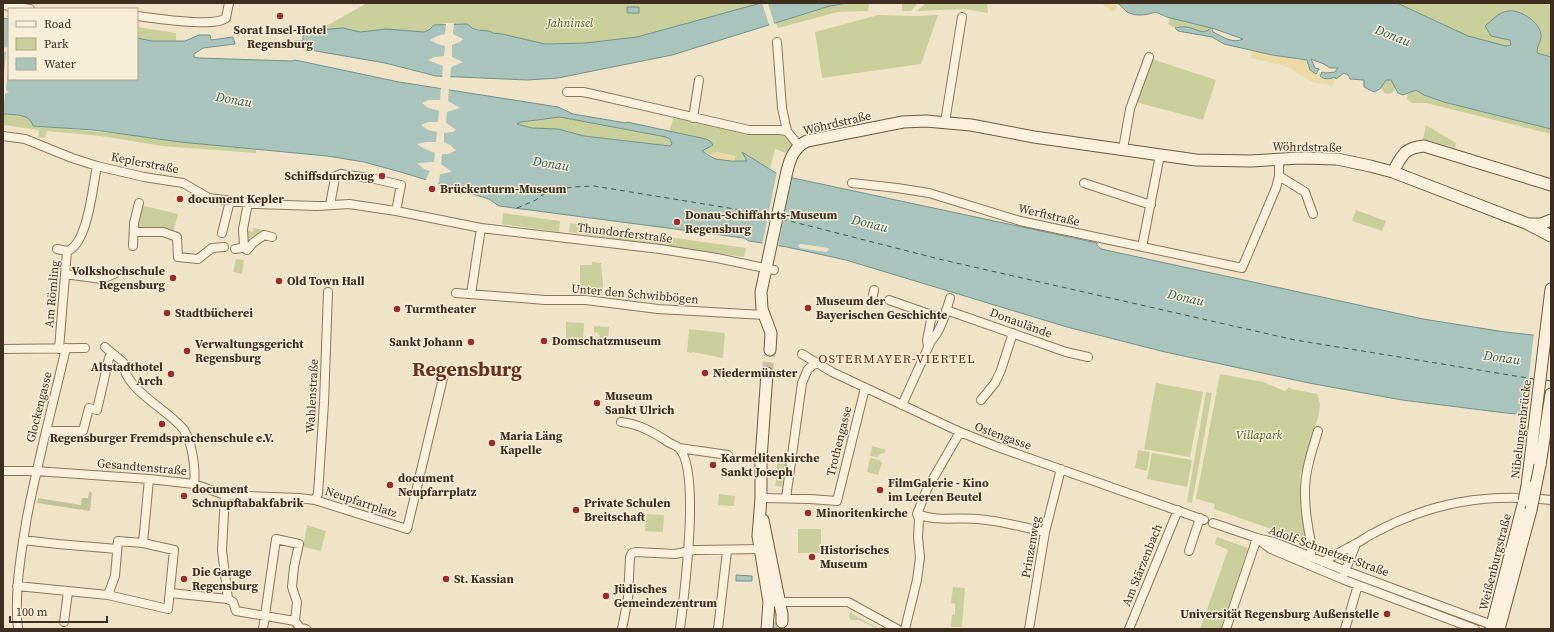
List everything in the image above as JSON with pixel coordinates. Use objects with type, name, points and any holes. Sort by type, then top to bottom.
[{"type":"street","points":[[138,16],[192,22],[218,21],[226,18],[229,3]]},
{"type":"street","points":[[3,5],[23,8]]},
{"type":"street","points":[[945,122],[962,17]]},
{"type":"street","points":[[777,42],[782,108],[788,131]]},
{"type":"street","points":[[1123,149],[1130,109],[1149,57]]},
{"type":"street","points":[[693,118],[699,80]]},
{"type":"street","name":"Wöhrdstraße","points":[[567,92],[583,92],[599,95],[749,130],[788,131],[799,146],[807,141],[903,122],[926,121],[971,125],[1034,137],[1196,160],[1218,161],[1279,158],[1337,159],[1393,172],[1528,224],[1551,236]]},
{"type":"street","name":"Keplerstraße","points":[[3,136],[25,139],[72,158],[97,166],[144,177],[180,182],[209,198],[252,203],[349,204],[396,211]]},
{"type":"street","points":[[770,350],[770,327],[764,315],[761,295],[769,269],[770,249],[787,171],[792,155],[799,146]]},
{"type":"street","points":[[1393,172],[1401,155],[1405,152],[1417,147],[1428,146],[1551,185]]},
{"type":"street","points":[[1142,247],[1160,155]]},
{"type":"street","points":[[1279,158],[1279,176],[1305,192],[1313,214]]},
{"type":"street","points":[[67,251],[70,250],[75,244],[84,230],[88,219],[97,166]]},
{"type":"street","points":[[330,205],[335,178],[341,174],[401,184],[396,211]]},
{"type":"street","name":"Werftstraße","points":[[852,183],[929,193],[1020,221],[1242,268],[1276,188],[1279,176]]},
{"type":"street","points":[[1084,183],[1151,206]]},
{"type":"street","points":[[222,233],[230,201]]},
{"type":"street","points":[[133,246],[134,223],[139,203]]},
{"type":"street","points":[[235,249],[242,248],[244,246],[243,229],[252,203]]},
{"type":"street","name":"Thundorferstraße","points":[[396,211],[481,228],[653,248],[717,258],[769,269]]},
{"type":"street","points":[[1528,224],[1541,224],[1551,220]]},
{"type":"street","points":[[471,294],[481,228]]},
{"type":"street","points":[[134,232],[163,232],[177,237],[178,257],[198,259],[208,251],[221,247]]},
{"type":"street","points":[[247,250],[253,243],[264,235],[272,237]]},
{"type":"street","name":"Am Römling","points":[[57,249],[67,251],[62,349]]},
{"type":"street","points":[[65,274],[102,279],[114,274]]},
{"type":"street","name":"Nibelungenbrücke","points":[[1526,506],[1551,288]]},
{"type":"street","name":"Wahlenstraße","points":[[315,500],[318,494],[324,403],[328,292]]},
{"type":"street","name":"Unter den Schwibbögen","points":[[456,293],[545,300],[586,300],[658,308],[756,316],[764,315]]},
{"type":"street","points":[[902,405],[943,319],[950,298]]},
{"type":"street","points":[[889,300],[932,315],[927,340],[928,348]]},
{"type":"street","name":"Donaulände","points":[[946,310],[1066,352],[1088,357]]},
{"type":"street","points":[[981,400],[995,383],[1001,370],[1013,333]]},
{"type":"street","points":[[105,347],[123,362],[123,368],[140,392],[183,428],[188,436],[193,457],[194,484]]},
{"type":"street","points":[[3,350],[85,348]]},
{"type":"street","name":"Glockengasse","points":[[18,629],[17,586],[23,540],[62,349]]},
{"type":"street","points":[[46,431],[83,431],[89,408],[97,410],[109,358],[112,353]]},
{"type":"street","name":"Ostengasse","points":[[802,354],[816,363],[865,388],[960,432],[995,446],[1202,519],[1189,551]]},
{"type":"street","points":[[761,498],[786,498],[805,374],[808,369],[816,363]]},
{"type":"street","points":[[768,373],[762,448],[761,498],[758,536],[764,549],[779,622]]},
{"type":"street","name":"Neupfarrplatz","points":[[277,497],[315,500],[407,529],[444,374]]},
{"type":"street","name":"Trothengasse","points":[[786,498],[837,501],[865,388]]},
{"type":"street","name":"Nibelungenbrücke","points":[[1526,506],[1542,458],[1551,394]]},
{"type":"street","points":[[621,422],[633,423],[640,426],[679,448],[728,455]]},
{"type":"street","points":[[1310,557],[1312,551],[1305,492],[1306,471],[1318,431]]},
{"type":"street","points":[[905,629],[917,580],[920,557],[918,538],[919,519],[917,514],[927,490],[960,432]]},
{"type":"street","points":[[679,448],[687,471],[689,489],[688,552],[680,629]]},
{"type":"street","name":"Prinzenweg","points":[[1029,629],[1045,532],[1061,469]]},
{"type":"street","name":"Gesandtenstraße","points":[[3,471],[36,471],[149,479],[194,484],[225,495],[277,497]]},
{"type":"street","points":[[142,543],[149,479]]},
{"type":"street","points":[[225,495],[222,550],[228,599]]},
{"type":"street","points":[[1323,562],[1373,533],[1408,517],[1444,505],[1504,497],[1551,500]]},
{"type":"street","name":"Weißenburgstraße","points":[[1497,628],[1526,506]]},
{"type":"street","name":"Am Stärzenbach","points":[[1129,629],[1178,510]]},
{"type":"street","points":[[917,514],[925,517],[946,519],[978,519],[1045,532]]},
{"type":"street","points":[[1213,523],[1257,538],[1226,629]]},
{"type":"street","name":"Adolf-Schmetzer-Straße","points":[[1257,538],[1274,542],[1323,562],[1358,585],[1475,629]]},
{"type":"street","name":"Adolf-Schmetzer-Straße","points":[[1257,538],[1271,550],[1497,628]]},
{"type":"street","points":[[263,629],[276,539],[299,544],[294,567],[292,587],[297,602],[295,620],[300,628],[306,629]]},
{"type":"street","points":[[17,586],[108,595],[168,609],[174,550],[142,543],[118,545],[58,544],[23,540]]},
{"type":"street","points":[[1344,575],[1352,551],[1356,544]]},
{"type":"street","points":[[108,595],[115,576],[118,545]]},
{"type":"street","points":[[622,629],[628,598],[630,557],[632,554],[636,552],[675,554],[718,550],[764,549]]},
{"type":"street","points":[[718,629],[727,551]]},
{"type":"street","points":[[1345,629],[1358,585]]},
{"type":"street","points":[[64,622],[68,592]]},
{"type":"street","points":[[170,593],[228,599],[232,602],[236,611],[265,617],[295,620]]},
{"type":"street","points":[[767,629],[774,602]]},
{"type":"street","points":[[774,602],[848,602],[897,629]]},
{"type":"green space","name":"Jahninsel","points":[[367,3],[761,3],[637,37],[585,43],[545,44],[472,28],[429,30],[424,32],[386,29],[367,33],[347,29],[319,30]]},
{"type":"green space","points":[[847,3],[869,3],[868,11],[838,12],[778,28],[776,23],[830,6]]},
{"type":"green space","points":[[902,3],[918,3],[911,11],[902,11]]},
{"type":"green space","points":[[926,3],[987,3],[988,13],[964,9],[917,11]]},
{"type":"green space","points":[[1397,3],[1551,3],[1551,57],[1537,53],[1537,45],[1541,38],[1525,17],[1515,12],[1500,14],[1491,36],[1510,40],[1511,45],[1506,46],[1468,36]]},
{"type":"green space","points":[[878,15],[938,15],[921,64],[822,78],[815,32]]},
{"type":"green space","points":[[1170,18],[1211,28],[1203,32],[1189,27],[1175,28],[1168,24]]},
{"type":"green space","points":[[138,27],[176,33],[176,42],[152,41],[138,38]]},
{"type":"green space","points":[[1152,59],[1216,80],[1203,120],[1136,102]]},
{"type":"green space","points":[[1388,80],[1393,82],[1395,87],[1393,92],[1388,94],[1383,92],[1381,87],[1383,82]]},
{"type":"green space","points":[[1413,90],[1444,102],[1551,129],[1551,134],[1426,103],[1412,103],[1407,99],[1408,94]]},
{"type":"green space","points":[[675,113],[749,130],[779,130],[794,139],[786,153],[775,149],[770,169],[743,152],[747,161],[735,161],[735,156],[716,152],[711,155],[701,150],[712,146],[705,139],[669,132]]},
{"type":"green space","points":[[3,114],[25,117],[29,119],[33,126],[256,150],[256,153],[162,146],[101,136],[47,131],[45,138],[38,137],[39,130],[3,125]]},
{"type":"green space","points":[[560,117],[666,137],[672,141],[672,144],[670,146],[584,136],[558,129],[532,128],[516,124]]},
{"type":"green space","points":[[1426,125],[1456,143],[1455,148],[1423,139]]},
{"type":"green space","points":[[140,205],[178,214],[173,233],[136,230]]},
{"type":"green space","points":[[1356,210],[1386,221],[1382,231],[1352,221]]},
{"type":"green space","points":[[503,213],[560,221],[559,232],[502,224]]},
{"type":"green space","points":[[570,223],[746,248],[744,257],[569,232]]},
{"type":"green space","points":[[254,228],[264,230],[263,234],[253,239],[247,238],[248,231],[253,232]]},
{"type":"green space","points":[[236,259],[244,260],[242,274],[233,272]]},
{"type":"green space","points":[[592,262],[601,263],[603,284],[602,296],[599,296],[600,288],[580,286],[580,265],[592,265]]},
{"type":"green space","points":[[566,322],[584,323],[583,345],[566,344]]},
{"type":"green space","points":[[594,326],[609,327],[608,346],[596,346],[596,344],[593,344],[593,338],[597,340],[600,336],[597,332],[594,333]]},
{"type":"green space","points":[[689,329],[725,333],[723,358],[687,352]]},
{"type":"green space","name":"Villapark","points":[[1220,374],[1263,382],[1285,391],[1289,387],[1291,389],[1318,394],[1320,404],[1319,414],[1300,476],[1304,531],[1306,532],[1306,538],[1303,540],[1214,509],[1215,504],[1196,499]]},
{"type":"green space","points":[[1156,383],[1203,392],[1190,457],[1144,449]]},
{"type":"green space","points":[[1206,392],[1212,393],[1192,503],[1187,502]]},
{"type":"green space","points":[[872,446],[886,450],[885,453],[880,454],[878,457],[870,456]]},
{"type":"green space","points":[[1138,450],[1150,452],[1147,471],[1135,468]]},
{"type":"green space","points":[[1152,453],[1192,460],[1187,487],[1147,479]]},
{"type":"green space","points":[[870,458],[879,460],[882,463],[878,475],[867,472]]},
{"type":"green space","points":[[777,460],[788,460],[785,487],[775,486]]},
{"type":"green space","points":[[89,491],[92,493],[90,511],[37,503],[38,498],[81,505],[82,498],[88,498]]},
{"type":"green space","points":[[719,494],[735,496],[734,506],[718,505]]},
{"type":"green space","points":[[647,514],[664,515],[663,532],[645,531]]},
{"type":"green space","points":[[307,525],[326,531],[321,551],[303,547]]},
{"type":"green space","points":[[798,529],[821,529],[821,553],[798,553]]},
{"type":"green space","points":[[1217,537],[1248,548],[1221,629],[1200,629],[1228,550],[1215,544]]},
{"type":"green space","points":[[953,587],[965,588],[962,627],[951,627],[952,615],[955,614],[955,604],[951,603]]},
{"type":"green space","points":[[852,610],[852,614],[876,628],[859,620],[850,620],[849,614]]},
{"type":"sand","points":[[1100,3],[1117,3],[1119,4],[1113,12]]},
{"type":"sand","points":[[1252,50],[1299,60],[1307,60],[1311,69],[1317,75],[1326,78],[1335,77],[1333,86],[1312,82],[1286,66],[1250,58]]},
{"type":"sand","points":[[716,152],[735,157],[735,161],[715,159],[711,155]]},
{"type":"water","points":[[761,3],[847,3],[830,6],[672,55],[558,78],[527,80],[436,76],[385,63],[293,47],[294,41],[303,41],[303,33],[319,30],[343,28],[360,32],[386,29],[424,32],[429,30],[434,25],[467,24],[478,30],[489,31],[545,44],[585,43],[637,37]]},
{"type":"water","name":"Donau","points":[[1117,3],[1397,3],[1468,36],[1506,46],[1511,45],[1510,40],[1491,36],[1485,26],[1502,13],[1508,11],[1519,12],[1530,18],[1539,28],[1541,38],[1537,48],[1537,53],[1551,57],[1551,129],[1444,102],[1424,95],[1416,90],[1403,95],[1398,93],[1391,80],[1386,80],[1380,89],[1374,92],[1364,87],[1364,80],[1350,79],[1348,75],[1344,73],[1336,79],[1335,77],[1325,79],[1320,76],[1322,72],[1335,72],[1338,68],[1330,68],[1311,59],[1315,68],[1319,69],[1316,74],[1310,70],[1307,60],[1272,55],[1224,44],[1212,37],[1178,31],[1175,28],[1187,27],[1203,32],[1211,28],[1167,17],[1156,12],[1145,15],[1134,15],[1127,12]],"holes":[[[1212,28],[1243,39],[1236,41],[1228,39],[1213,32]]]},
{"type":"water","points":[[627,7],[639,7],[639,13],[627,13]]},
{"type":"water","name":"Donau","points":[[3,18],[8,19],[8,80],[138,80],[138,38],[152,41],[185,41],[199,35],[210,35],[211,40],[233,37],[235,44],[203,48],[194,54],[194,57],[295,60],[399,82],[558,107],[573,114],[627,122],[706,139],[713,145],[702,151],[715,159],[747,161],[742,152],[776,173],[793,178],[1097,243],[1101,249],[1423,319],[1505,332],[1551,337],[1551,417],[1402,400],[1309,383],[1165,352],[1067,327],[846,260],[787,247],[749,241],[744,238],[499,206],[489,199],[364,162],[327,156],[180,142],[94,130],[33,126],[29,119],[17,115],[3,114]],"holes":[[[560,117],[670,139],[672,144],[670,146],[584,136],[558,129],[532,128],[517,124],[521,122]]]},
{"type":"water","points":[[736,575],[752,576],[752,581],[736,581]]},
{"type":"pier","points":[[762,3],[768,3],[775,26],[770,27]]},
{"type":"pier","points":[[440,23],[454,23],[453,34],[463,39],[452,45],[452,57],[463,62],[451,67],[450,79],[442,79],[443,66],[428,60],[435,57],[444,56],[445,46],[430,40],[445,34],[446,24]]},
{"type":"pier","points":[[8,36],[8,69],[6,90],[9,92],[5,94],[3,116],[3,84],[6,52],[3,51],[3,48],[7,47]]},
{"type":"pier","points":[[440,86],[450,87],[448,101],[460,108],[447,112],[446,123],[456,130],[453,132],[444,133],[444,142],[456,150],[449,154],[442,154],[441,164],[452,172],[440,174],[438,186],[425,181],[430,171],[424,169],[417,163],[434,162],[435,153],[417,144],[436,142],[437,132],[428,130],[421,125],[428,122],[438,122],[439,111],[428,108],[422,103],[428,100],[440,100]]},
{"type":"pier","points":[[777,171],[792,176],[778,247],[762,245]]},
{"type":"pier","points":[[801,244],[828,248],[829,250],[826,252],[800,248],[798,245]]},
{"type":"pier","points":[[1534,333],[1551,335],[1551,419],[1524,417]]},
{"type":"ferry route","points":[[517,208],[536,200],[540,196],[556,190],[573,187],[594,186],[747,211],[771,217]]},
{"type":"ferry route","points":[[782,219],[943,260],[1295,340],[1534,379]]},
{"type":"ferry route","points":[[1545,380],[1551,381]]},
{"type":"tunnel","points":[[767,373],[770,350]]},
{"type":"tunnel","points":[[777,622],[777,629]]},
{"type":"place","name":"Sorat Insel-Hotel Regensburg","points":[[280,16]]},
{"type":"place","name":"Schiffsdurchzug","points":[[382,176]]},
{"type":"place","name":"Brückenturm-Museum","points":[[432,189]]},
{"type":"place","name":"document Kepler","points":[[180,199]]},
{"type":"place","name":"Donau-Schiffahrts-Museum Regensburg","points":[[677,222]]},
{"type":"place","name":"Volkshochschule Regensburg","points":[[173,278]]},
{"type":"place","name":"Old Town Hall","points":[[279,281]]},
{"type":"place","name":"Museum der Bayerischen Geschichte","points":[[808,308]]},
{"type":"place","name":"Turmtheater","points":[[397,309]]},
{"type":"place","name":"Stadtbücherei","points":[[167,313]]},
{"type":"place","name":"Domschatzmuseum","points":[[544,341]]},
{"type":"place","name":"Sankt Johann","points":[[471,342]]},
{"type":"place","name":"Verwaltungsgericht Regensburg","points":[[187,351]]},
{"type":"place","name":"Niedermünster","points":[[705,373]]},
{"type":"place","name":"Altstadthotel Arch","points":[[171,374]]},
{"type":"place","name":"Museum Sankt Ulrich","points":[[597,403]]},
{"type":"place","name":"Regensburger Fremdsprachenschule e.V.","points":[[162,424]]},
{"type":"place","name":"Maria Läng Kapelle","points":[[492,443]]},
{"type":"place","name":"Karmelitenkirche Sankt Joseph","points":[[713,465]]},
{"type":"place","name":"document Neupfarrplatz","points":[[390,485]]},
{"type":"place","name":"FilmGalerie - Kino im Leeren Beutel","points":[[880,490]]},
{"type":"place","name":"document Schnupftabakfabrik","points":[[184,496]]},
{"type":"place","name":"Private Schulen Breitschaft","points":[[576,510]]},
{"type":"place","name":"Minoritenkirche","points":[[808,513]]},
{"type":"place","name":"Historisches Museum","points":[[812,557]]},
{"type":"place","name":"Die Garage Regensburg","points":[[184,579]]},
{"type":"place","name":"St. Kassian","points":[[446,579]]},
{"type":"place","name":"Jüdisches Gemeindezentrum","points":[[606,596]]},
{"type":"place","name":"Universität Regensburg Außenstelle","points":[[1387,614]]},
{"type":"district","name":"OSTERMAYER-VIERTEL","points":[[897,358]]},
{"type":"district","name":"Regensburg","points":[[467,369]]}]
